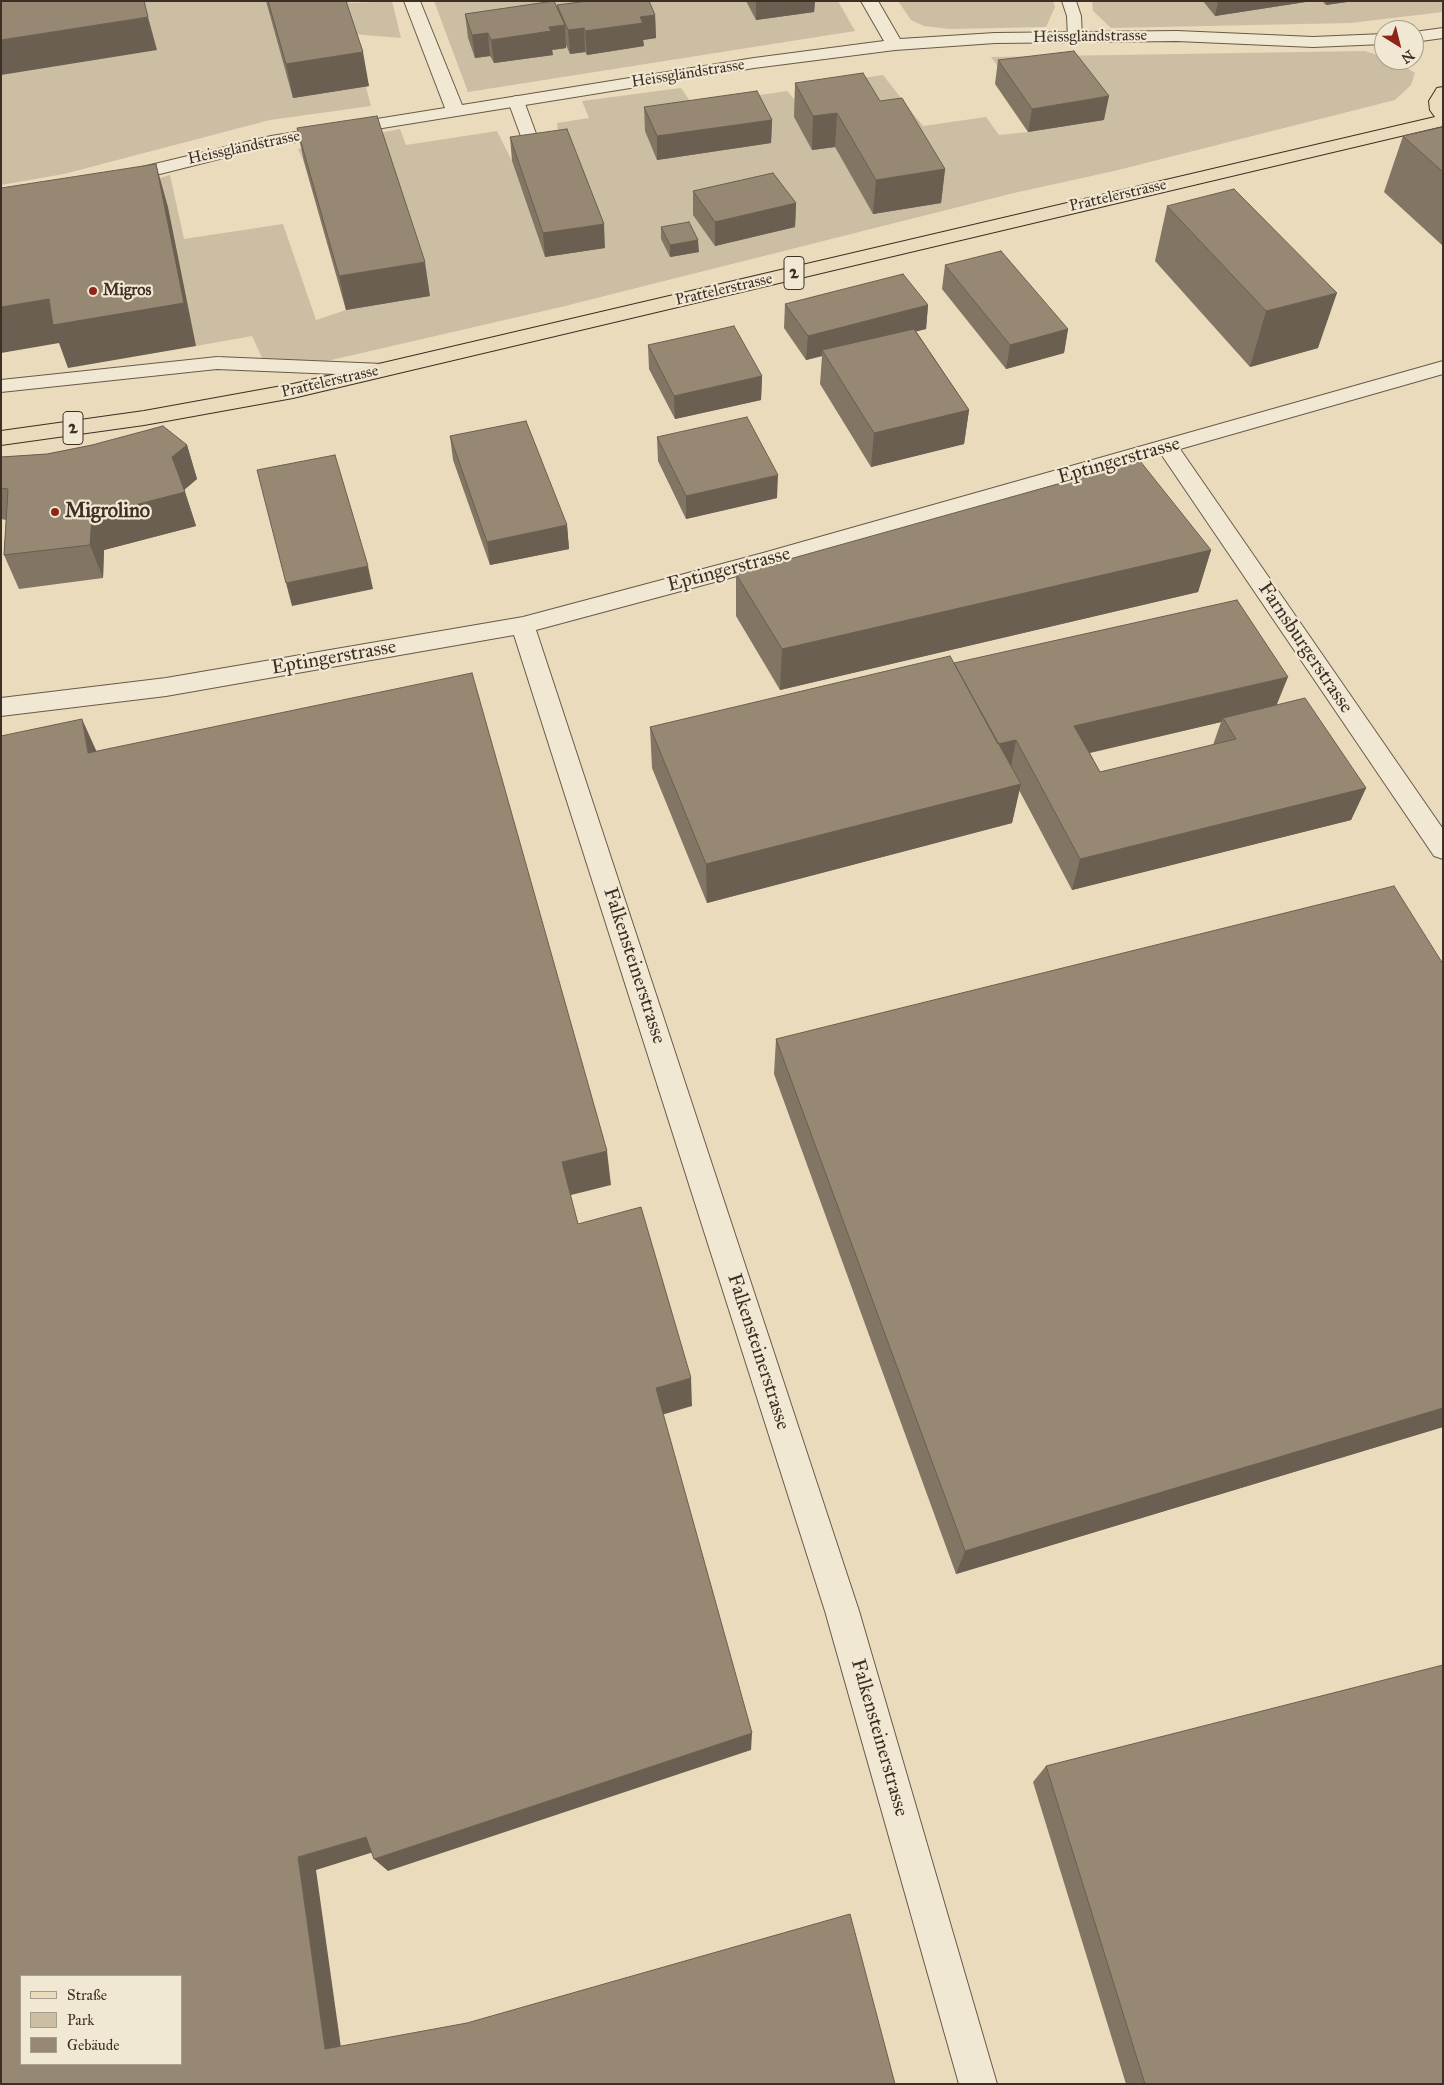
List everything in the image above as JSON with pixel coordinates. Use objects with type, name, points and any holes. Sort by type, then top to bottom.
[{"type":"main road","points":[[1443,92],[1438,100],[1443,115]]},
{"type":"main road","name":"Prattelerstrasse","points":[[1,438],[144,418],[293,391],[1443,121]]},
{"type":"main road","points":[[1,429],[144,418]]},
{"type":"main road","points":[[1,447],[144,418]]},
{"type":"street","points":[[412,1],[455,111]]},
{"type":"street","points":[[869,1],[896,45]]},
{"type":"street","points":[[1429,35],[1443,48]]},
{"type":"street","name":"Heissgländstrasse","points":[[105,182],[271,140],[754,63],[896,45],[995,38],[1176,36],[1313,42],[1374,39]]},
{"type":"street","name":"Eptingerstrasse","points":[[1,707],[166,687],[523,624],[763,561],[1443,367]]},
{"type":"street","name":"Farnsburgerstrasse","points":[[1167,447],[1443,849]]},
{"type":"street","name":"Falkensteinerstrasse","points":[[523,624],[842,1611],[978,2084]]},
{"type":"lane","points":[[1069,1],[1074,16],[1075,38]]},
{"type":"lane","points":[[516,101],[534,150]]},
{"type":"lane","points":[[1,386],[217,363],[384,370]]},
{"type":"green space","points":[[1,1],[349,1],[350,3],[392,1],[401,38],[352,34],[371,106],[270,120],[64,174],[1,185]]},
{"type":"green space","points":[[434,1],[838,1],[855,31],[468,92]]},
{"type":"green space","points":[[898,1],[1053,1],[1055,7],[1046,27],[950,29],[924,26],[911,20]]},
{"type":"green space","points":[[1092,1],[1443,1],[1443,12],[1350,23],[1111,28],[1093,11]]},
{"type":"green space","points":[[1365,51],[1374,54],[1374,70],[1410,70],[1415,73],[1411,85],[1395,100],[1114,171],[1014,193],[561,307],[327,361],[263,360],[252,336],[196,346],[136,185],[170,175],[184,239],[283,224],[316,320],[346,310],[430,296],[383,150],[304,162],[298,149],[400,129],[406,145],[497,131],[512,161],[545,257],[605,248],[560,154],[557,123],[589,118],[582,101],[681,88],[693,105],[787,91],[804,110],[808,86],[883,75],[923,126],[986,117],[999,135],[1104,120],[1009,82],[991,57]]},
{"type":"building","points":[[1,1],[144,1],[148,17],[1,40]]},
{"type":"building","points":[[268,1],[346,1],[363,52],[286,64]]},
{"type":"building","points":[[554,1],[565,25],[549,27],[551,31],[491,40],[488,33],[472,35],[465,14]]},
{"type":"building","points":[[588,1],[649,1],[655,15],[640,17],[643,23],[585,31],[584,28],[568,30],[557,5]]},
{"type":"building","points":[[1074,51],[1109,96],[1032,109],[998,60]]},
{"type":"building","points":[[863,73],[880,101],[902,98],[945,169],[876,180],[837,113],[813,116],[795,83]]},
{"type":"building","points":[[757,91],[772,120],[657,136],[644,107]]},
{"type":"building","points":[[377,116],[425,262],[339,276],[297,128]]},
{"type":"building","points":[[1443,127],[1443,172],[1403,136]]},
{"type":"building","points":[[567,129],[604,224],[543,233],[510,137]]},
{"type":"building","name":"Migros","points":[[156,164],[184,303],[53,325],[49,299],[1,307],[1,188]]},
{"type":"building","points":[[773,173],[796,203],[715,222],[693,191]]},
{"type":"building","points":[[1234,189],[1337,293],[1266,311],[1167,206]]},
{"type":"building","points":[[689,222],[698,240],[670,245],[661,227]]},
{"type":"building","points":[[1001,251],[1068,329],[1010,345],[945,265]]},
{"type":"building","points":[[903,274],[928,305],[808,336],[785,304]]},
{"type":"building","points":[[734,326],[762,376],[674,396],[648,345]]},
{"type":"building","points":[[914,329],[969,410],[874,433],[822,350]]},
{"type":"building","points":[[747,417],[778,475],[686,496],[657,437]]},
{"type":"building","points":[[526,421],[567,525],[487,542],[450,436]]},
{"type":"building","points":[[163,426],[187,445],[172,457],[185,492],[92,516],[90,545],[4,555],[8,489],[1,488],[1,457],[47,454],[92,445]]},
{"type":"building","points":[[335,455],[368,566],[286,583],[257,470]]},
{"type":"building","points":[[1140,461],[1211,550],[782,649],[736,574]]},
{"type":"building","points":[[1237,600],[1288,677],[1074,726],[1100,772],[1236,739],[1223,718],[1305,698],[1366,788],[1080,859],[1016,740],[998,744],[954,663]]},
{"type":"building","points":[[950,656],[1021,784],[706,864],[650,727]]},
{"type":"building","points":[[472,673],[607,1151],[562,1162],[578,1224],[641,1207],[691,1378],[656,1388],[752,1733],[374,1859],[366,1837],[298,1857],[325,2049],[467,2023],[850,1914],[895,2084],[1,2084],[1,736],[82,719],[88,753]]},
{"type":"building","points":[[1394,886],[1443,964],[1443,1408],[965,1551],[776,1039]]},
{"type":"building","points":[[1443,1665],[1443,2084],[1145,2084],[1046,1766]]},
{"type":"place","name":"Migros","points":[[93,291]]},
{"type":"place","name":"Migrolino","points":[[55,512]]}]
